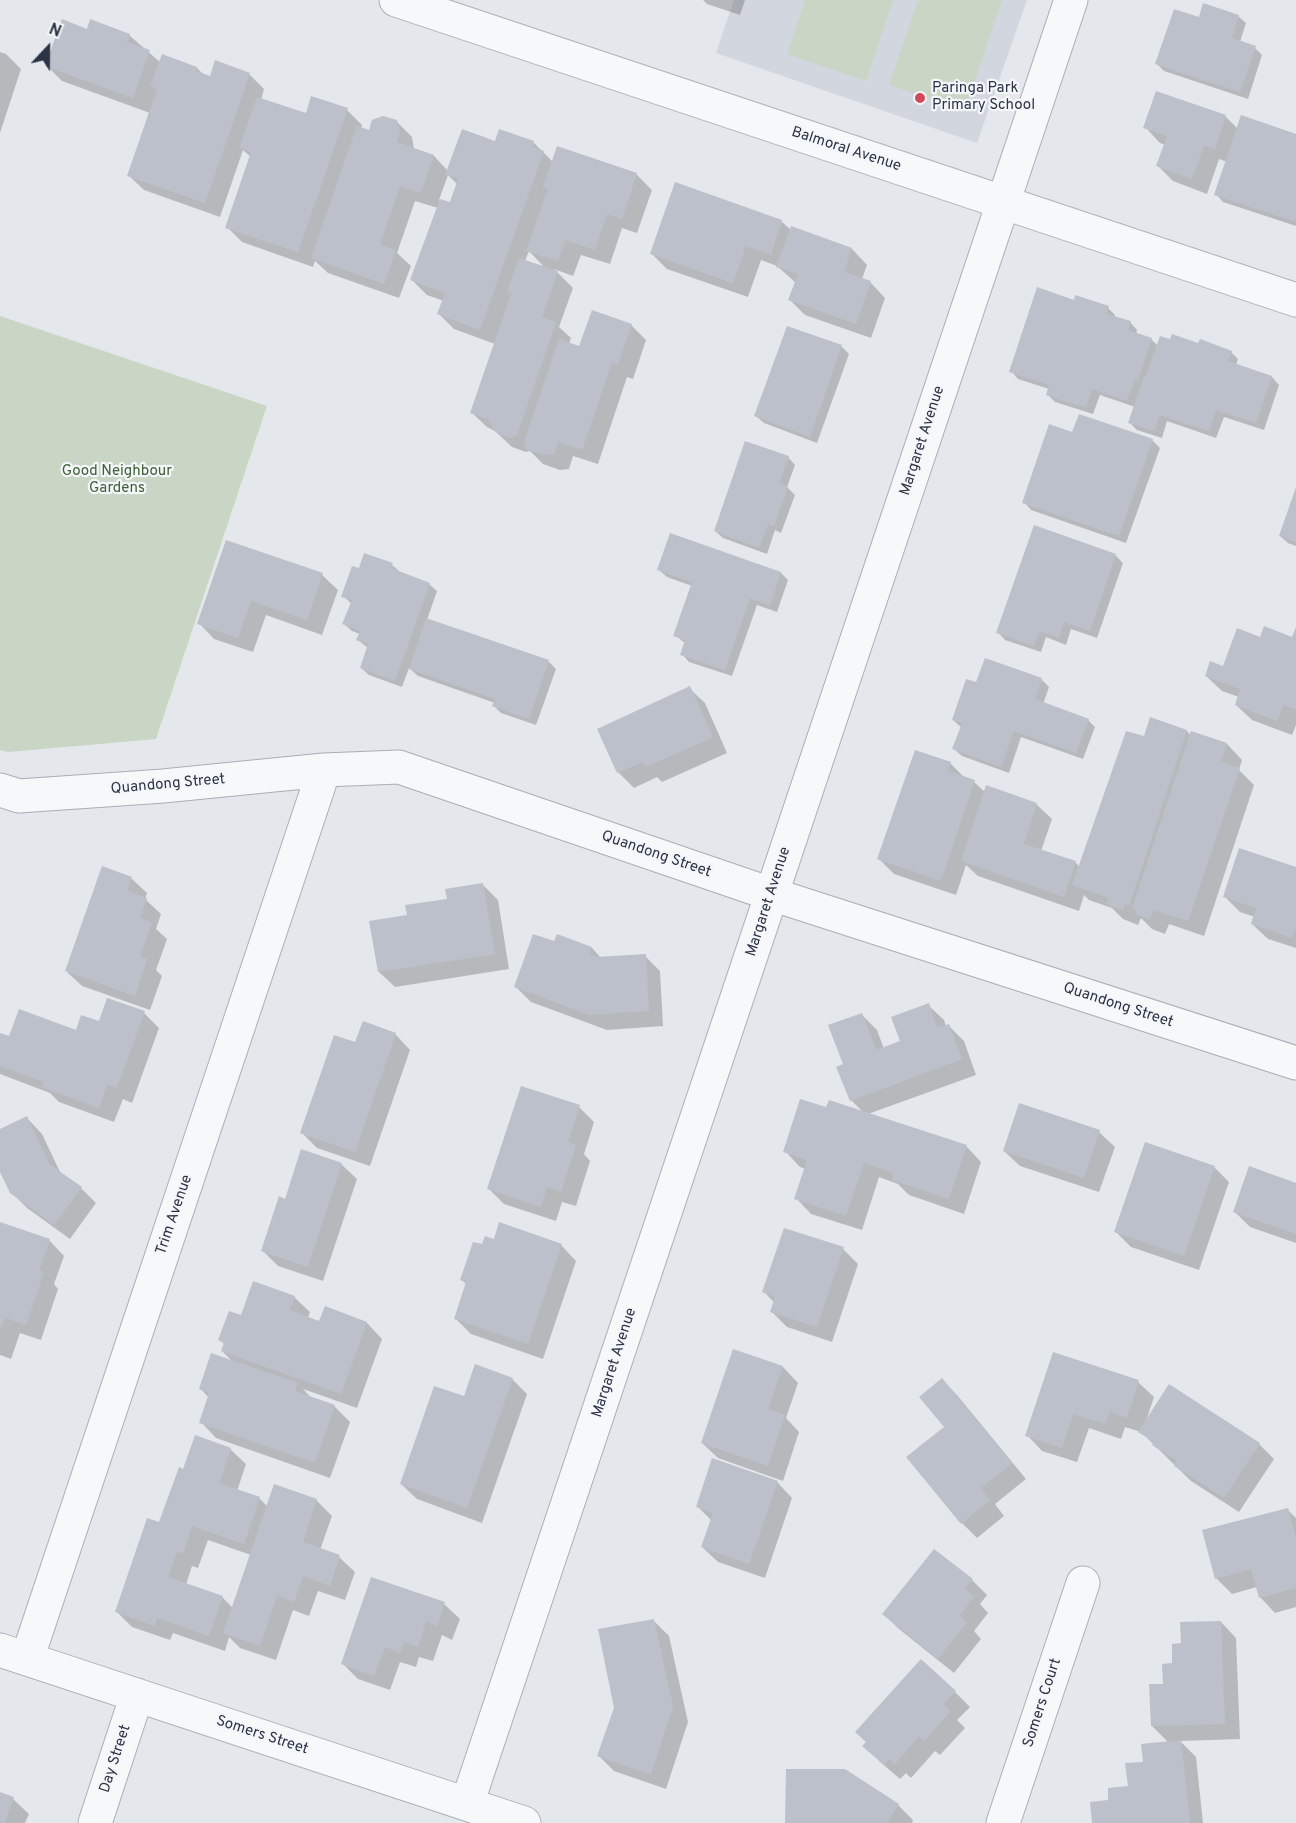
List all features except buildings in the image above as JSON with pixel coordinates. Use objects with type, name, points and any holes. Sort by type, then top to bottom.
[{"type":"street","name":"Balmoral Avenue","points":[[396,0],[1296,300]]},
{"type":"street","name":"Margaret Avenue","points":[[467,1804],[1071,0]]},
{"type":"street","name":"Quandong Street","points":[[0,790],[19,796],[163,786],[324,770],[399,767],[771,894],[1296,1063]]},
{"type":"street","name":"Trim Avenue","points":[[13,1654],[324,770]]},
{"type":"street","name":"Somers Court","points":[[1003,1823],[1083,1583]]},
{"type":"street","name":"Somers Street","points":[[13,1654],[524,1823]]},
{"type":"street","name":"Day Street","points":[[95,1823],[136,1695]]},
{"type":"shaded area","name":"Paringa Park Primary School","points":[[734,0],[1027,0],[977,143],[716,53]]},
{"type":"green space","points":[[805,0],[893,0],[866,81],[787,54]]},
{"type":"green space","points":[[918,0],[1002,0],[965,110],[889,85]]},
{"type":"green space","name":"Good Neighbour Gardens","points":[[0,316],[267,406],[156,739],[8,752],[0,750]]},
{"type":"place","name":"Paringa Park Primary School","points":[[920,98]]}]
